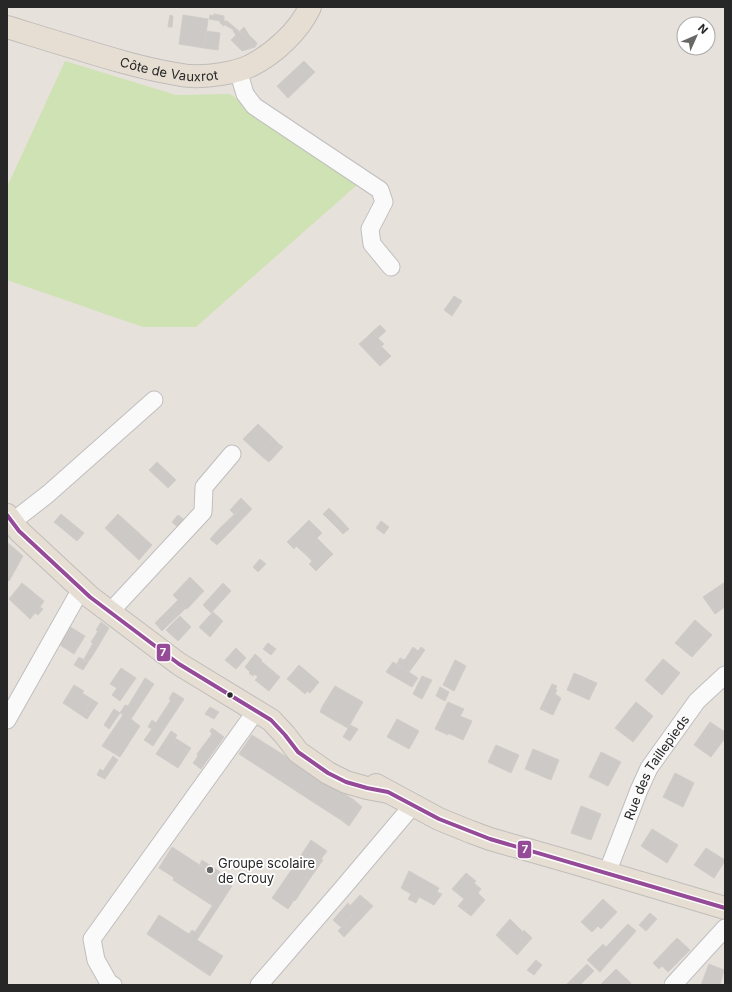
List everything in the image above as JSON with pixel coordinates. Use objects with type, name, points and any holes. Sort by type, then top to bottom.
[{"type":"main road","name":"Côte de Vauxrot","points":[[7,27],[99,56],[160,72],[190,76],[238,70],[265,57],[290,36],[302,21],[310,7]]},
{"type":"main road","points":[[10,518],[19,531],[81,589],[180,664],[271,720],[286,735],[298,752],[328,773],[352,784],[388,792],[439,819],[490,839],[725,908]]},
{"type":"street","points":[[238,70],[245,94],[254,106],[380,190],[384,202],[370,229],[372,244],[391,267]]},
{"type":"street","points":[[10,518],[48,494],[154,400]]},
{"type":"street","points":[[110,612],[202,512],[204,487],[232,454]]},
{"type":"street","points":[[7,720],[81,589]]},
{"type":"street","name":"Rue des Taillepieds","points":[[607,873],[649,768],[697,701],[725,675]]},
{"type":"street","points":[[113,985],[110,983],[96,960],[92,939],[256,711]]},
{"type":"street","points":[[259,985],[413,805]]},
{"type":"street","points":[[673,985],[725,928]]},
{"type":"green space","points":[[65,61],[176,95],[230,94],[358,184],[196,327],[143,327],[7,280],[7,187]]},
{"type":"building","points":[[214,14],[224,16],[224,21],[227,21],[224,26],[220,23],[220,21],[209,19],[210,15],[214,16]]},
{"type":"building","points":[[170,15],[173,16],[172,27],[168,27]]},
{"type":"building","points":[[183,15],[208,19],[204,48],[179,44]]},
{"type":"building","points":[[227,21],[255,47],[242,51],[231,40],[236,35],[233,31],[234,30],[225,25]]},
{"type":"building","points":[[244,27],[257,43],[255,47],[240,31]]},
{"type":"building","points":[[206,31],[220,33],[218,50],[204,48]]},
{"type":"building","points":[[304,61],[315,72],[288,98],[277,86]]},
{"type":"building","points":[[454,296],[462,301],[452,316],[444,310]]},
{"type":"building","points":[[380,325],[386,331],[378,338],[372,332]]},
{"type":"building","points":[[372,332],[384,344],[378,350],[367,337]]},
{"type":"building","points":[[367,337],[378,350],[381,346],[391,356],[380,366],[359,344]]},
{"type":"building","points":[[258,424],[273,438],[258,453],[243,439]]},
{"type":"building","points":[[273,438],[279,444],[265,459],[258,453]]},
{"type":"building","points":[[279,444],[283,447],[269,462],[265,459]]},
{"type":"building","points":[[157,462],[176,480],[168,488],[149,470]]},
{"type":"building","points":[[241,498],[246,503],[234,514],[230,510]]},
{"type":"building","points":[[246,503],[252,509],[225,537],[218,530]]},
{"type":"building","points":[[329,508],[340,519],[334,525],[323,514]]},
{"type":"building","points":[[61,514],[84,533],[77,541],[54,522]]},
{"type":"building","points":[[118,514],[152,545],[139,560],[105,528]]},
{"type":"building","points":[[178,515],[187,522],[180,529],[172,522]]},
{"type":"building","points":[[340,519],[349,529],[343,534],[334,525]]},
{"type":"building","points":[[309,520],[322,533],[317,538],[319,540],[305,554],[296,546],[294,549],[287,542]]},
{"type":"building","points":[[381,521],[389,527],[384,534],[376,528]]},
{"type":"building","points":[[218,530],[225,537],[217,545],[210,539]]},
{"type":"building","points":[[319,540],[333,554],[316,571],[309,564],[312,561],[305,554]]},
{"type":"building","points":[[8,543],[23,556],[9,581],[7,580]]},
{"type":"building","points":[[260,559],[266,564],[258,572],[253,567]]},
{"type":"building","points":[[190,577],[204,591],[187,609],[186,608],[162,631],[155,623],[178,600],[173,595]]},
{"type":"building","points":[[725,582],[725,607],[715,614],[703,597]]},
{"type":"building","points":[[22,583],[44,601],[40,607],[43,609],[38,615],[35,613],[30,619],[9,599]]},
{"type":"building","points":[[223,583],[231,591],[211,613],[203,605]]},
{"type":"building","points":[[213,612],[223,621],[210,637],[199,627]]},
{"type":"building","points":[[180,616],[191,627],[178,641],[166,630]]},
{"type":"building","points":[[695,620],[712,635],[692,657],[675,643]]},
{"type":"building","points":[[101,622],[109,628],[93,655],[88,652],[93,643],[91,642],[98,631],[96,630]]},
{"type":"building","points":[[67,625],[85,636],[74,654],[57,643]]},
{"type":"building","points":[[268,643],[276,649],[271,655],[263,649]]},
{"type":"building","points":[[413,647],[418,651],[421,647],[425,650],[415,664],[406,658]]},
{"type":"building","points":[[236,648],[246,658],[236,669],[225,660]]},
{"type":"building","points":[[88,652],[93,655],[88,662],[84,659]]},
{"type":"building","points":[[255,654],[280,677],[269,691],[255,680],[258,677],[249,673],[250,672],[245,667]]},
{"type":"building","points":[[79,657],[88,662],[83,670],[74,665]]},
{"type":"building","points":[[400,658],[404,660],[406,658],[415,664],[409,672],[397,664]]},
{"type":"building","points":[[663,659],[680,673],[662,695],[645,680]]},
{"type":"building","points":[[455,660],[466,666],[454,691],[443,685]]},
{"type":"building","points":[[393,662],[418,678],[412,687],[386,672]]},
{"type":"building","points":[[299,665],[319,682],[310,693],[307,691],[305,694],[287,679]]},
{"type":"building","points":[[121,668],[136,678],[120,701],[112,695],[117,688],[110,684]]},
{"type":"building","points":[[574,673],[597,683],[589,700],[567,690]]},
{"type":"building","points":[[422,676],[432,680],[422,699],[413,694]]},
{"type":"building","points":[[145,678],[154,684],[131,719],[140,726],[120,757],[102,746],[123,715],[120,713],[125,705],[128,706]]},
{"type":"building","points":[[552,684],[557,686],[555,689],[557,690],[555,694],[561,698],[553,715],[540,709]]},
{"type":"building","points":[[74,685],[84,691],[82,693],[92,701],[86,710],[91,713],[87,719],[63,703]]},
{"type":"building","points":[[335,686],[363,702],[348,728],[337,722],[340,718],[322,707]]},
{"type":"building","points":[[440,687],[449,692],[445,701],[436,696]]},
{"type":"building","points":[[173,692],[184,699],[153,746],[144,740],[152,729],[148,727],[152,720],[156,723],[171,700],[169,699]]},
{"type":"building","points":[[90,698],[98,703],[91,713],[86,710],[92,701],[89,699]]},
{"type":"building","points":[[448,702],[464,709],[460,716],[472,721],[463,740],[435,729]]},
{"type":"building","points":[[636,702],[653,716],[633,742],[615,728]]},
{"type":"building","points":[[210,707],[219,712],[214,719],[205,714]]},
{"type":"building","points":[[322,707],[340,718],[337,722],[320,712]]},
{"type":"building","points":[[114,709],[120,713],[109,729],[104,725]]},
{"type":"building","points":[[397,719],[419,731],[409,749],[387,737]]},
{"type":"building","points":[[710,722],[725,732],[725,738],[711,757],[694,745]]},
{"type":"building","points":[[350,725],[358,729],[350,741],[343,737]]},
{"type":"building","points":[[212,728],[224,737],[201,769],[193,763],[198,756],[197,754],[212,734],[210,731]]},
{"type":"building","points":[[171,731],[177,735],[173,741],[189,751],[178,768],[156,754]]},
{"type":"building","points":[[252,735],[326,782],[313,802],[239,754]]},
{"type":"building","points":[[175,738],[191,748],[189,751],[173,741]]},
{"type":"building","points":[[496,745],[519,755],[511,773],[488,762]]},
{"type":"building","points":[[533,749],[559,760],[551,780],[525,769]]},
{"type":"building","points":[[601,752],[621,762],[608,786],[589,777]]},
{"type":"building","points":[[113,756],[118,760],[105,779],[97,775],[100,769],[103,771]]},
{"type":"building","points":[[675,773],[694,783],[683,807],[663,797]]},
{"type":"building","points":[[326,782],[354,800],[341,820],[313,802]]},
{"type":"building","points":[[354,800],[362,807],[349,826],[341,820]]},
{"type":"building","points":[[581,806],[601,814],[591,840],[571,833]]},
{"type":"building","points":[[652,829],[678,845],[667,863],[641,846]]},
{"type":"building","points":[[311,840],[327,851],[321,859],[323,860],[309,880],[292,869]]},
{"type":"building","points":[[172,847],[232,886],[197,940],[223,956],[210,976],[147,934],[159,915],[189,934],[192,930],[195,932],[214,903],[159,868]]},
{"type":"building","points":[[706,848],[725,860],[714,878],[694,865]]},
{"type":"building","points":[[202,860],[220,872],[217,876],[200,864]]},
{"type":"building","points":[[292,869],[309,880],[288,909],[272,898]]},
{"type":"building","points":[[409,871],[439,888],[437,892],[442,894],[434,905],[419,897],[416,903],[408,899],[411,894],[401,888]]},
{"type":"building","points":[[466,873],[476,881],[474,883],[481,889],[478,893],[485,900],[471,916],[458,906],[464,899],[452,889]]},
{"type":"building","points":[[174,877],[214,903],[213,906],[173,880]]},
{"type":"building","points":[[360,895],[366,900],[341,927],[335,922]]},
{"type":"building","points":[[603,899],[617,912],[601,929],[598,926],[592,932],[581,922]]},
{"type":"building","points":[[366,900],[373,906],[344,937],[338,931]]},
{"type":"building","points":[[348,903],[350,906],[335,922],[333,920]]},
{"type":"building","points":[[650,913],[657,919],[646,931],[639,925]]},
{"type":"building","points":[[510,919],[523,932],[524,930],[532,938],[517,955],[496,935]]},
{"type":"building","points":[[628,924],[636,931],[600,972],[587,960],[603,944],[606,947]]},
{"type":"building","points":[[677,938],[690,950],[668,972],[662,966],[659,969],[653,963]]},
{"type":"building","points":[[536,960],[542,965],[534,975],[527,970]]},
{"type":"building","points":[[587,964],[594,971],[580,985],[566,985]]},
{"type":"building","points":[[709,964],[724,970],[720,985],[701,985]]},
{"type":"building","points":[[616,969],[631,983],[630,985],[602,985],[601,984]]},
{"type":"transit line","name":"7","points":[[7,515],[19,531],[90,597],[179,664],[271,720],[298,752],[328,773],[346,782],[388,792],[439,819],[490,839],[725,908]]},
{"type":"place","name":"Groupe scolaire de Crouy","points":[[210,870]]}]
